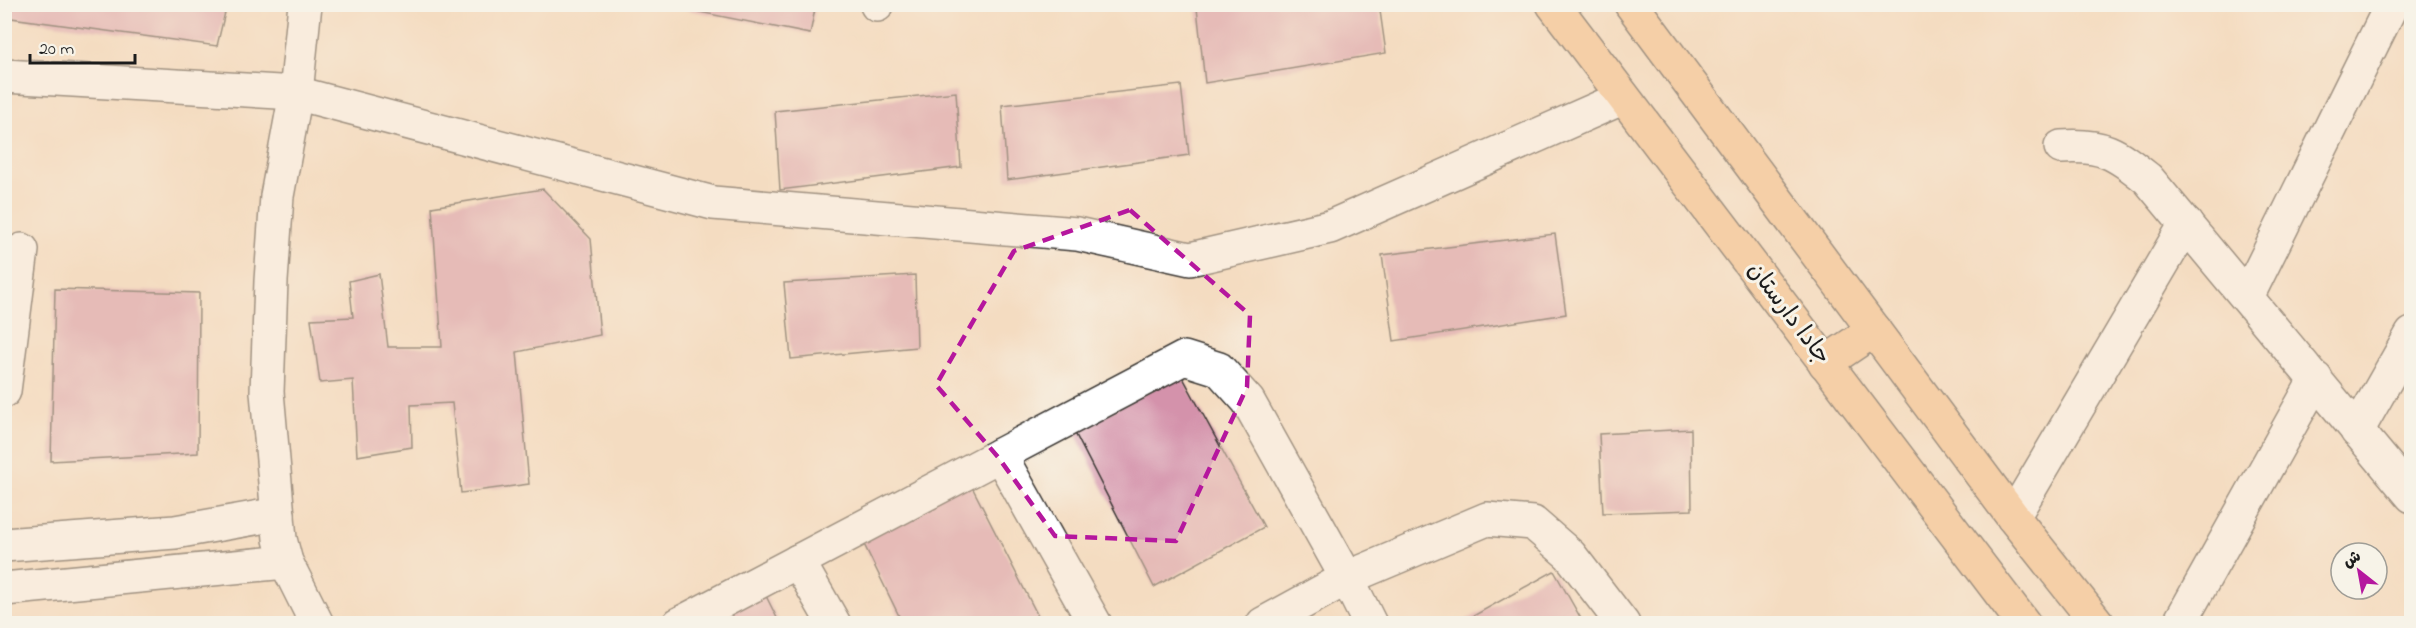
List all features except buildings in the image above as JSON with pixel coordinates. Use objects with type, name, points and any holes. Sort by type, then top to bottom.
[{"type":"main road","name":"جادا دارستان","points":[[1553,4],[1622,98],[2024,624]]},
{"type":"main road","points":[[1631,4],[2013,517],[2098,624]]},
{"type":"main road","points":[[1825,363],[1874,330]]},
{"type":"street","points":[[305,4],[296,93],[277,196],[267,392],[280,539],[286,562],[317,624]]},
{"type":"street","points":[[2247,297],[2392,4]]},
{"type":"street","points":[[4,76],[296,93],[713,203],[1077,234],[1190,259],[1330,227],[1622,98]]},
{"type":"street","points":[[2061,147],[2087,146],[2116,154],[2148,179],[2412,496]]},
{"type":"street","points":[[2013,517],[2186,224]]},
{"type":"street","points":[[4,391],[22,250]]},
{"type":"street","points":[[2357,431],[2412,334]]},
{"type":"street","points":[[679,624],[1184,358],[1219,369],[1248,401],[1347,578],[1370,624]]},
{"type":"street","points":[[2179,624],[2316,379]]},
{"type":"street","points":[[1000,455],[1095,624]]},
{"type":"street","points":[[4,545],[175,532],[278,514]]},
{"type":"street","points":[[1263,624],[1347,578],[1487,519],[1533,523],[1570,555],[1623,624]]},
{"type":"street","points":[[175,532],[178,574]]},
{"type":"street","points":[[798,561],[834,624]]},
{"type":"street","points":[[4,589],[286,562]]},
{"type":"highlighted area","points":[[1130,210],[1250,315],[1247,387],[1176,541],[1055,536],[998,457],[936,385],[1014,251]]}]
